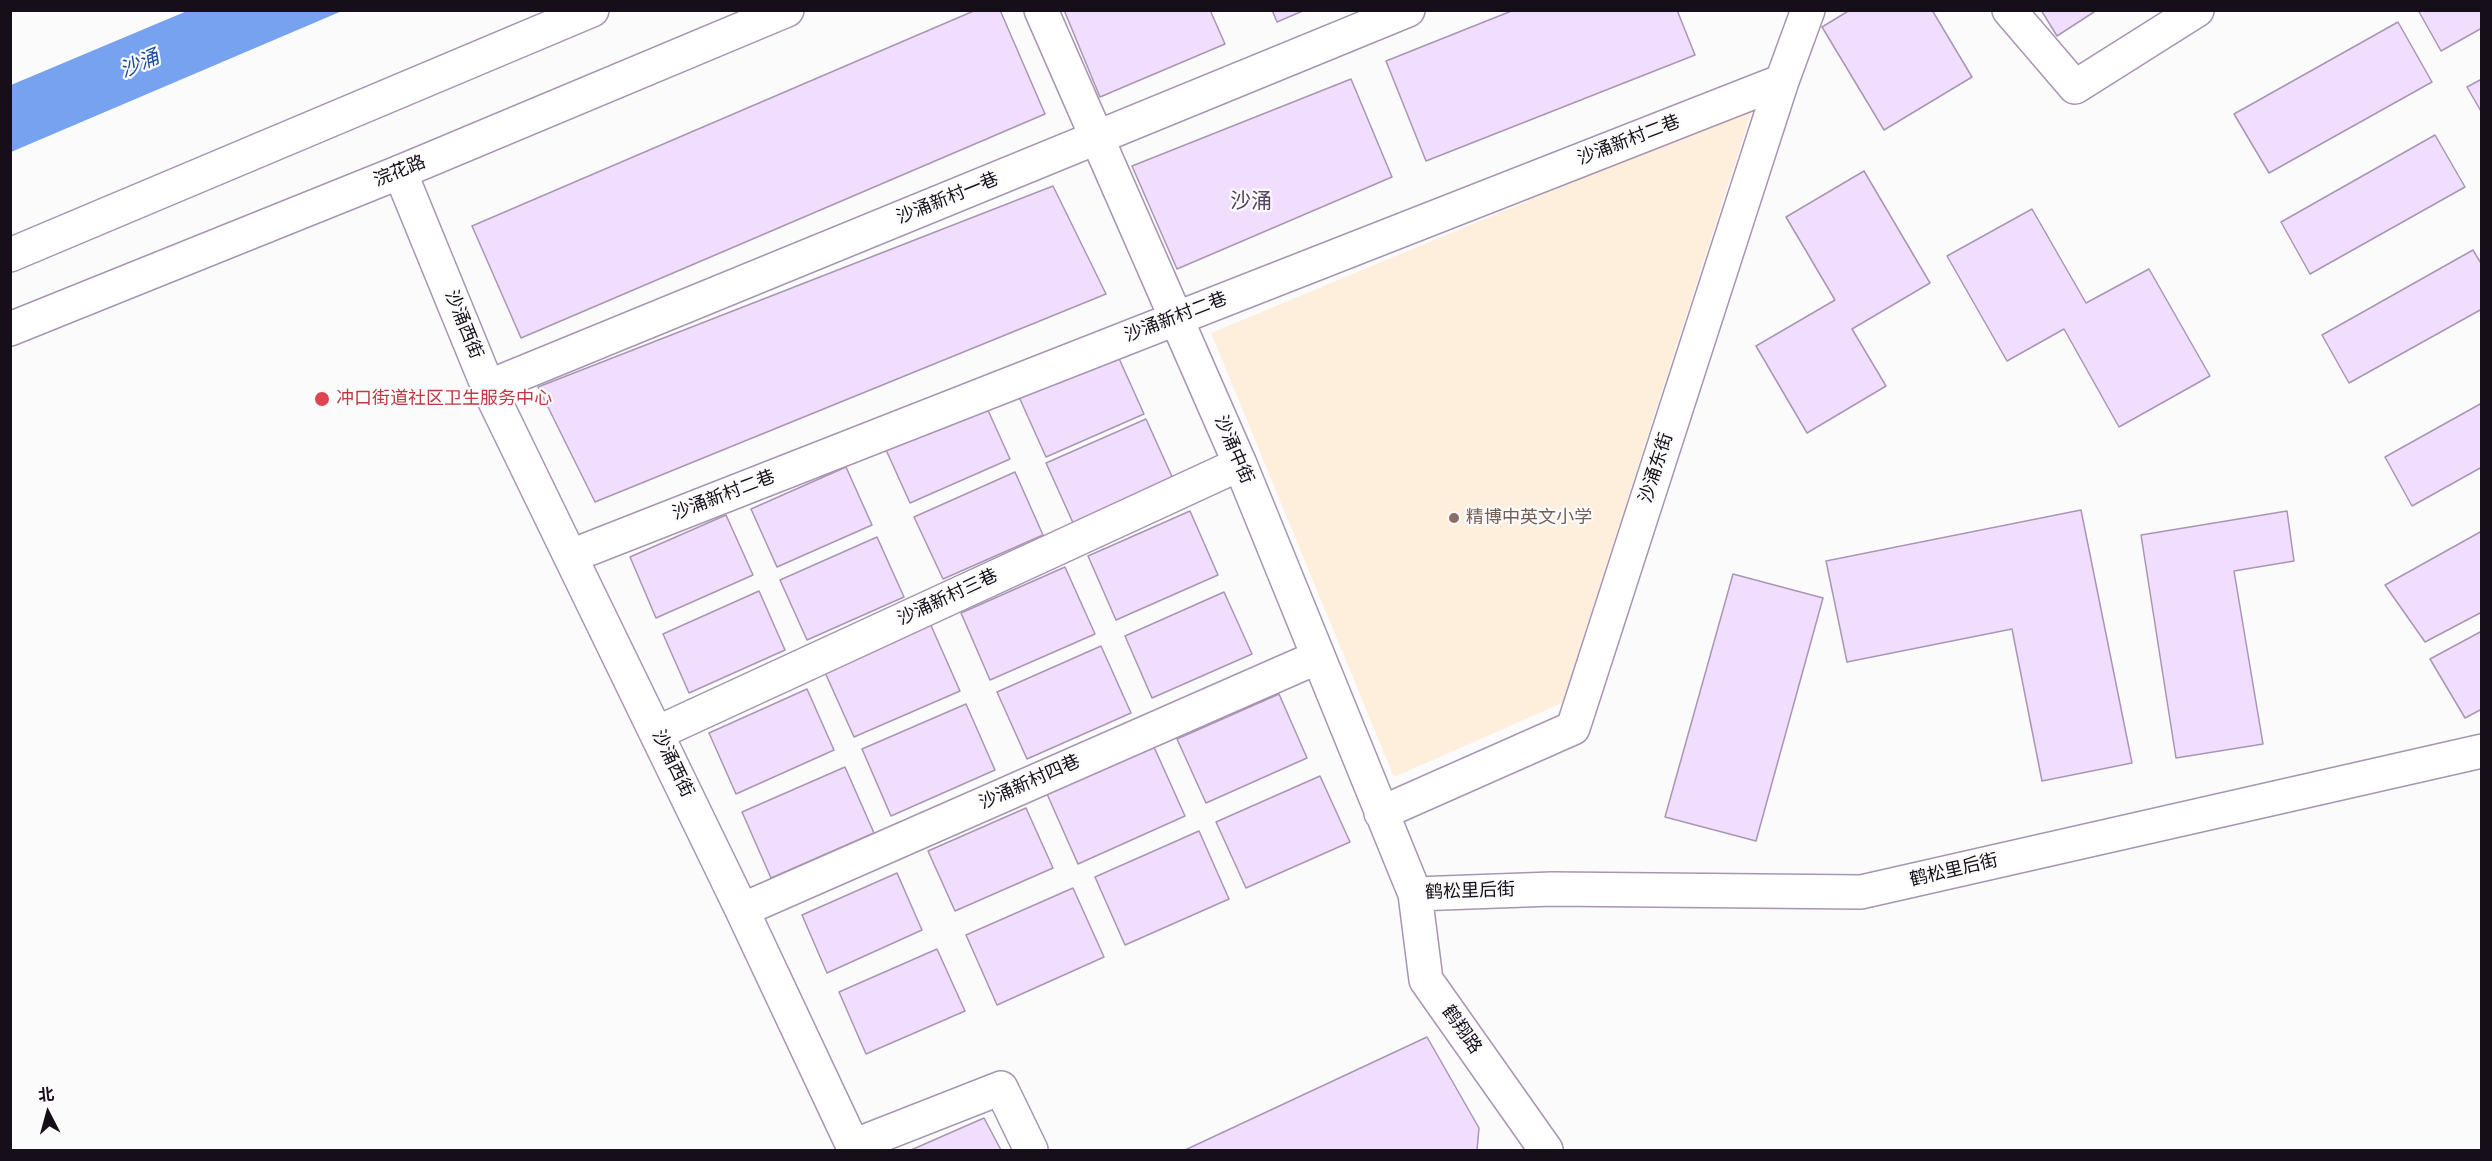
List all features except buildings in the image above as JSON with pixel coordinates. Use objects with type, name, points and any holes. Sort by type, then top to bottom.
[{"type":"street","points":[[10,255],[592,10]]},
{"type":"street","name":"浣花路","points":[[10,329],[400,172],[787,10]]},
{"type":"street","name":"沙涌中街","points":[[1041,10],[1240,464],[1415,894]]},
{"type":"street","name":"沙涌新村一巷","points":[[488,387],[1408,10]]},
{"type":"street","name":"沙涌东街","points":[[1381,813],[1573,728],[1782,81],[1809,10]]},
{"type":"street","points":[[2008,10],[2075,87],[2197,10]]},
{"type":"street","name":"沙涌新村二巷","points":[[571,556],[1782,81]]},
{"type":"street","name":"沙涌西街","points":[[400,172],[488,387],[742,910],[848,1148],[1000,1088],[1032,1150]]},
{"type":"street","name":"沙涌新村三巷","points":[[657,733],[1240,464]]},
{"type":"street","name":"沙涌新村四巷","points":[[742,910],[1318,657]]},
{"type":"street","name":"鹤松里后街","points":[[1415,894],[1552,889],[1861,892],[2481,751]]},
{"type":"street","name":"鹤翔路","points":[[1415,894],[1426,980],[1546,1150]]},
{"type":"shaded area","name":"精博中英文小学","points":[[1753,107],[1562,703],[1394,777],[1211,333]]},
{"type":"water","points":[[187,11],[342,11],[11,152],[11,85]]},
{"type":"place","name":"冲口街道社区卫生服务中心","points":[[322,399]]},
{"type":"place","name":"精博中英文小学","points":[[1454,518]]},
{"type":"district","name":"沙涌","points":[[1251,203]]}]
